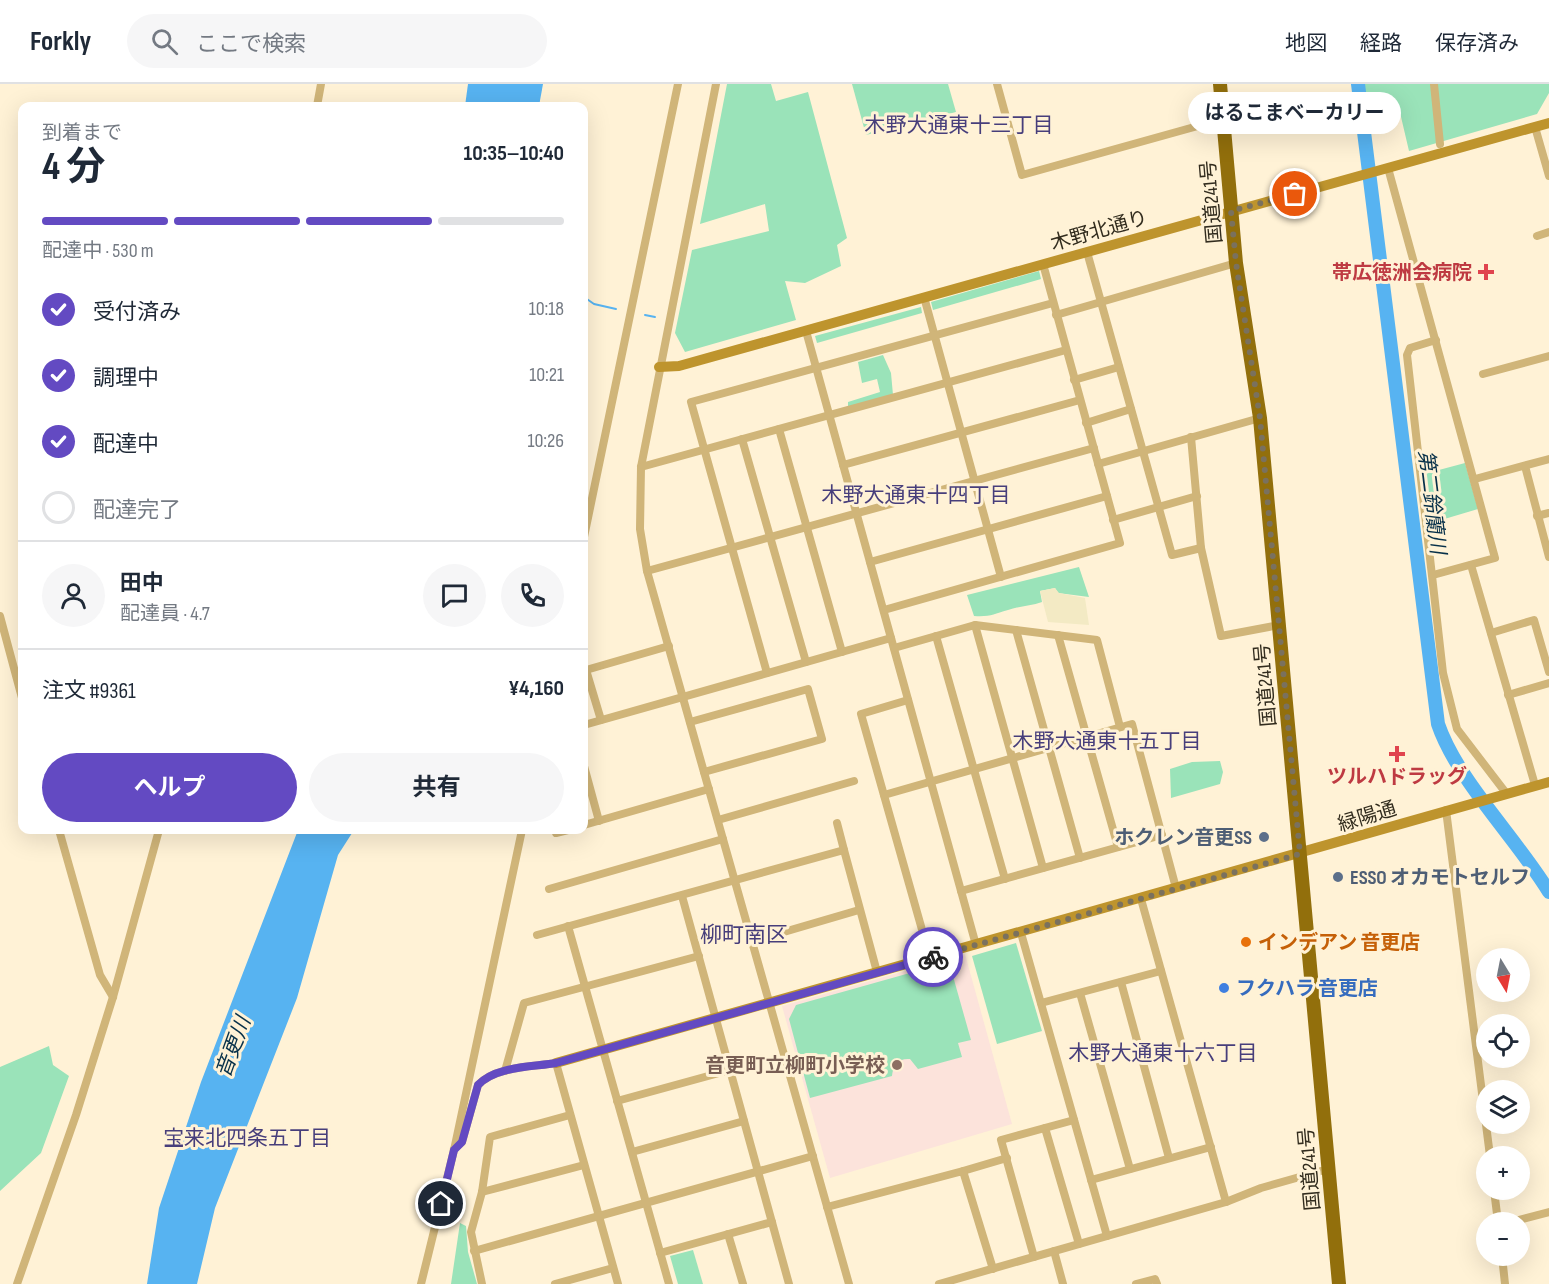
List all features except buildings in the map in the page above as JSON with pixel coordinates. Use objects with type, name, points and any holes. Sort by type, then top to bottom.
[{"type":"highway","name":"国道241号","points":[[1220,84],[1236,263],[1260,418],[1339,1284]]},
{"type":"street","points":[[318,102],[321,84]]},
{"type":"street","points":[[588,518],[678,84]]},
{"type":"street","points":[[716,84],[640,467],[640,529],[646,571],[771,1003],[849,1284]]},
{"type":"street","points":[[997,84],[1022,175],[1223,119]]},
{"type":"street","points":[[1434,84],[1440,144]]},
{"type":"street","name":"木野北通り","points":[[659,367],[679,366],[1549,123]]},
{"type":"street","points":[[1535,127],[1549,176]]},
{"type":"street","points":[[1388,168],[1496,558],[1433,575]]},
{"type":"street","points":[[1537,236],[1549,232]]},
{"type":"street","points":[[1087,252],[1173,555],[1201,548]]},
{"type":"street","points":[[1056,315],[1236,263]]},
{"type":"street","points":[[884,610],[1120,543],[1043,264]]},
{"type":"street","points":[[924,297],[1001,577]]},
{"type":"street","points":[[767,674],[691,402],[1053,303]]},
{"type":"street","points":[[806,331],[976,945]]},
{"type":"street","points":[[1436,340],[1410,348],[1407,355],[1443,673],[1457,729],[1503,794]]},
{"type":"street","points":[[640,467],[1066,350]]},
{"type":"street","points":[[1483,374],[1549,356]]},
{"type":"street","points":[[1074,380],[1119,367]]},
{"type":"street","points":[[843,465],[1080,400]]},
{"type":"street","points":[[1086,423],[1131,409]]},
{"type":"street","points":[[1098,464],[1260,418]]},
{"type":"street","points":[[779,429],[842,652]]},
{"type":"street","points":[[1191,437],[1201,548],[1221,636],[1279,625]]},
{"type":"street","points":[[742,439],[806,662]]},
{"type":"street","points":[[646,571],[1094,448]]},
{"type":"street","points":[[1475,479],[1549,459]]},
{"type":"street","points":[[1525,466],[1549,557]]},
{"type":"street","points":[[870,562],[1107,496]]},
{"type":"street","points":[[1113,520],[1197,496]]},
{"type":"street","points":[[1537,516],[1549,513]]},
{"type":"street","points":[[1471,565],[1534,785]]},
{"type":"street","points":[[0,616],[18,683]]},
{"type":"street","points":[[1491,633],[1534,620],[1549,672]]},
{"type":"street","points":[[894,648],[975,625],[1097,640],[1120,727]]},
{"type":"street","points":[[975,625],[1043,868]]},
{"type":"street","points":[[1016,630],[1080,858]]},
{"type":"street","points":[[1058,635],[1118,847]]},
{"type":"street","points":[[936,636],[1005,879]]},
{"type":"street","points":[[588,724],[891,638]]},
{"type":"street","points":[[588,669],[669,646]]},
{"type":"street","points":[[588,677],[601,720]]},
{"type":"street","points":[[1508,694],[1549,683]]},
{"type":"street","points":[[690,722],[808,689],[822,739],[704,772]]},
{"type":"street","points":[[909,700],[861,714],[930,958]]},
{"type":"street","points":[[884,795],[1132,724],[1176,888]]},
{"type":"street","points":[[588,781],[599,821]]},
{"type":"street","points":[[718,820],[854,781]]},
{"type":"street","name":"緑陽通","points":[[556,1063],[1300,854],[1468,803],[1549,783]]},
{"type":"street","points":[[588,824],[709,789]]},
{"type":"street","points":[[1446,810],[1489,1146]]},
{"type":"street","points":[[837,823],[877,972]]},
{"type":"street","points":[[60,834],[100,975],[113,997]]},
{"type":"street","points":[[17,1284],[76,1115],[113,997],[158,834]]},
{"type":"street","points":[[421,1284],[454,1150],[521,834]]},
{"type":"street","points":[[961,891],[1162,835]]},
{"type":"street","points":[[549,889],[723,838]]},
{"type":"street","points":[[537,935],[844,850]]},
{"type":"street","points":[[682,896],[789,1284]]},
{"type":"street","points":[[1141,898],[1226,1202]]},
{"type":"street","points":[[753,941],[859,910]]},
{"type":"street","points":[[568,927],[669,1284]]},
{"type":"street","points":[[1021,933],[1107,1236]]},
{"type":"street","points":[[505,1071],[524,1003],[699,956]]},
{"type":"street","points":[[1041,1004],[1161,970]]},
{"type":"street","points":[[1121,982],[1169,1158]]},
{"type":"street","points":[[1080,993],[1130,1169]]},
{"type":"street","points":[[454,1150],[462,1142],[478,1085],[483,1079],[505,1071],[556,1063],[618,1284]]},
{"type":"street","points":[[617,1101],[730,1070]]},
{"type":"street","points":[[482,1284],[471,1232],[482,1192],[490,1137],[570,1115]]},
{"type":"street","points":[[1034,1257],[1001,1140],[1074,1120]]},
{"type":"street","points":[[632,1152],[744,1121]]},
{"type":"street","points":[[1045,1128],[1079,1244]]},
{"type":"street","points":[[1091,1180],[1211,1147]]},
{"type":"street","points":[[474,1251],[813,1156]]},
{"type":"street","points":[[827,1208],[1006,1158]]},
{"type":"street","points":[[482,1192],[584,1165]]},
{"type":"street","points":[[939,1284],[1226,1202],[1261,1188],[1328,1169]]},
{"type":"street","points":[[963,1171],[993,1269]]},
{"type":"street","points":[[1530,1217],[1549,1212]]},
{"type":"street","points":[[660,1252],[772,1222]]},
{"type":"street","points":[[728,1234],[743,1284]]},
{"type":"street","points":[[1054,1251],[1063,1284]]},
{"type":"street","points":[[1503,1266],[1505,1284]]},
{"type":"street","points":[[555,1284],[613,1268]]},
{"type":"street","points":[[1136,1284],[1155,1279],[1157,1284]]},
{"type":"shaded area","name":"音更町立柳町小学校","points":[[965,954],[1012,1124],[830,1178],[782,1006]]},
{"type":"green space","points":[[727,84],[771,84],[776,101],[808,92],[847,238],[837,245],[841,266],[805,283],[785,281],[796,320],[685,352],[675,333],[692,250],[769,231],[765,204],[700,224]]},
{"type":"green space","points":[[852,84],[948,84],[956,112],[866,135]]},
{"type":"green space","points":[[1362,84],[1549,84],[1549,93],[1537,114],[1409,151],[1398,104],[1364,104]]},
{"type":"green space","points":[[1039,271],[1041,279],[933,310],[931,302]]},
{"type":"green space","points":[[921,307],[922,313],[817,343],[815,336]]},
{"type":"green space","points":[[883,355],[891,373],[893,395],[848,408],[848,402],[880,392],[877,379],[862,383],[858,362]]},
{"type":"green space","points":[[1465,463],[1478,509],[1431,523],[1424,474]]},
{"type":"green space","points":[[1079,567],[1089,597],[1058,593],[1055,588],[1040,591],[1042,602],[988,616],[974,616],[967,595]]},
{"type":"green space","points":[[1220,761],[1223,772],[1220,784],[1171,798],[1170,769],[1192,762]]},
{"type":"green space","points":[[1016,943],[1042,1031],[997,1044],[972,956]]},
{"type":"green space","points":[[949,962],[971,1040],[958,1043],[962,1057],[918,1069],[910,1059],[902,1060],[895,1066],[892,1076],[810,1098],[789,1019],[796,1005]]},
{"type":"green space","points":[[49,1046],[53,1065],[69,1076],[41,1153],[0,1191],[0,1067]]},
{"type":"green space","points":[[460,1223],[466,1226],[468,1252],[477,1284],[451,1284]]},
{"type":"green space","points":[[693,1250],[703,1284],[678,1284],[670,1256]]},
{"type":"sand","points":[[1055,588],[1059,593],[1085,598],[1089,625],[1048,622],[1040,591]]},
{"type":"water","points":[[468,84],[543,84],[540,102],[466,102]]},
{"type":"water","name":"音更川","points":[[296,834],[351,834],[338,855],[297,998],[215,1208],[197,1284],[147,1284],[159,1208],[201,1082]]},
{"type":"waterway","name":"第二鈴蘭川","points":[[1358,84],[1438,724],[1447,745],[1473,788],[1549,892]]},
{"type":"waterway","points":[[588,300],[594,304],[616,309]]},
{"type":"waterway","points":[[645,315],[655,317]]},
{"type":"way so far","points":[[933,957],[1300,854],[1260,418],[1236,263],[1231,211],[1295,194]]},
{"type":"place","name":"はるこまベーカリー","points":[[1295,194]]},
{"type":"place","name":"帯広徳洲会病院","points":[[1486,272]]},
{"type":"place","name":"ツルハドラッグ","points":[[1397,754]]},
{"type":"place","name":"ホクレン音更SS","points":[[1264,837]]},
{"type":"place","name":"ESSO オカモトセルフ","points":[[1338,877]]},
{"type":"place","name":"インデアン 音更店","points":[[1246,942]]},
{"type":"place","name":"フクハラ 音更店","points":[[1224,988]]},
{"type":"place","name":"音更町立柳町小学校","points":[[897,1065]]},
{"type":"district","name":"木野大通東十三丁目","points":[[959,125]]},
{"type":"district","name":"木野大通東十四丁目","points":[[916,495]]},
{"type":"district","name":"木野大通東十五丁目","points":[[1107,741]]},
{"type":"district","name":"柳町南区","points":[[744,934]]},
{"type":"district","name":"木野大通東十六丁目","points":[[1163,1053]]},
{"type":"district","name":"宝来北四条五丁目","points":[[247,1138]]},
{"type":"route","points":[[441,1204],[454,1150],[462,1142],[478,1085],[483,1079],[505,1071],[556,1063],[933,957]]}]
